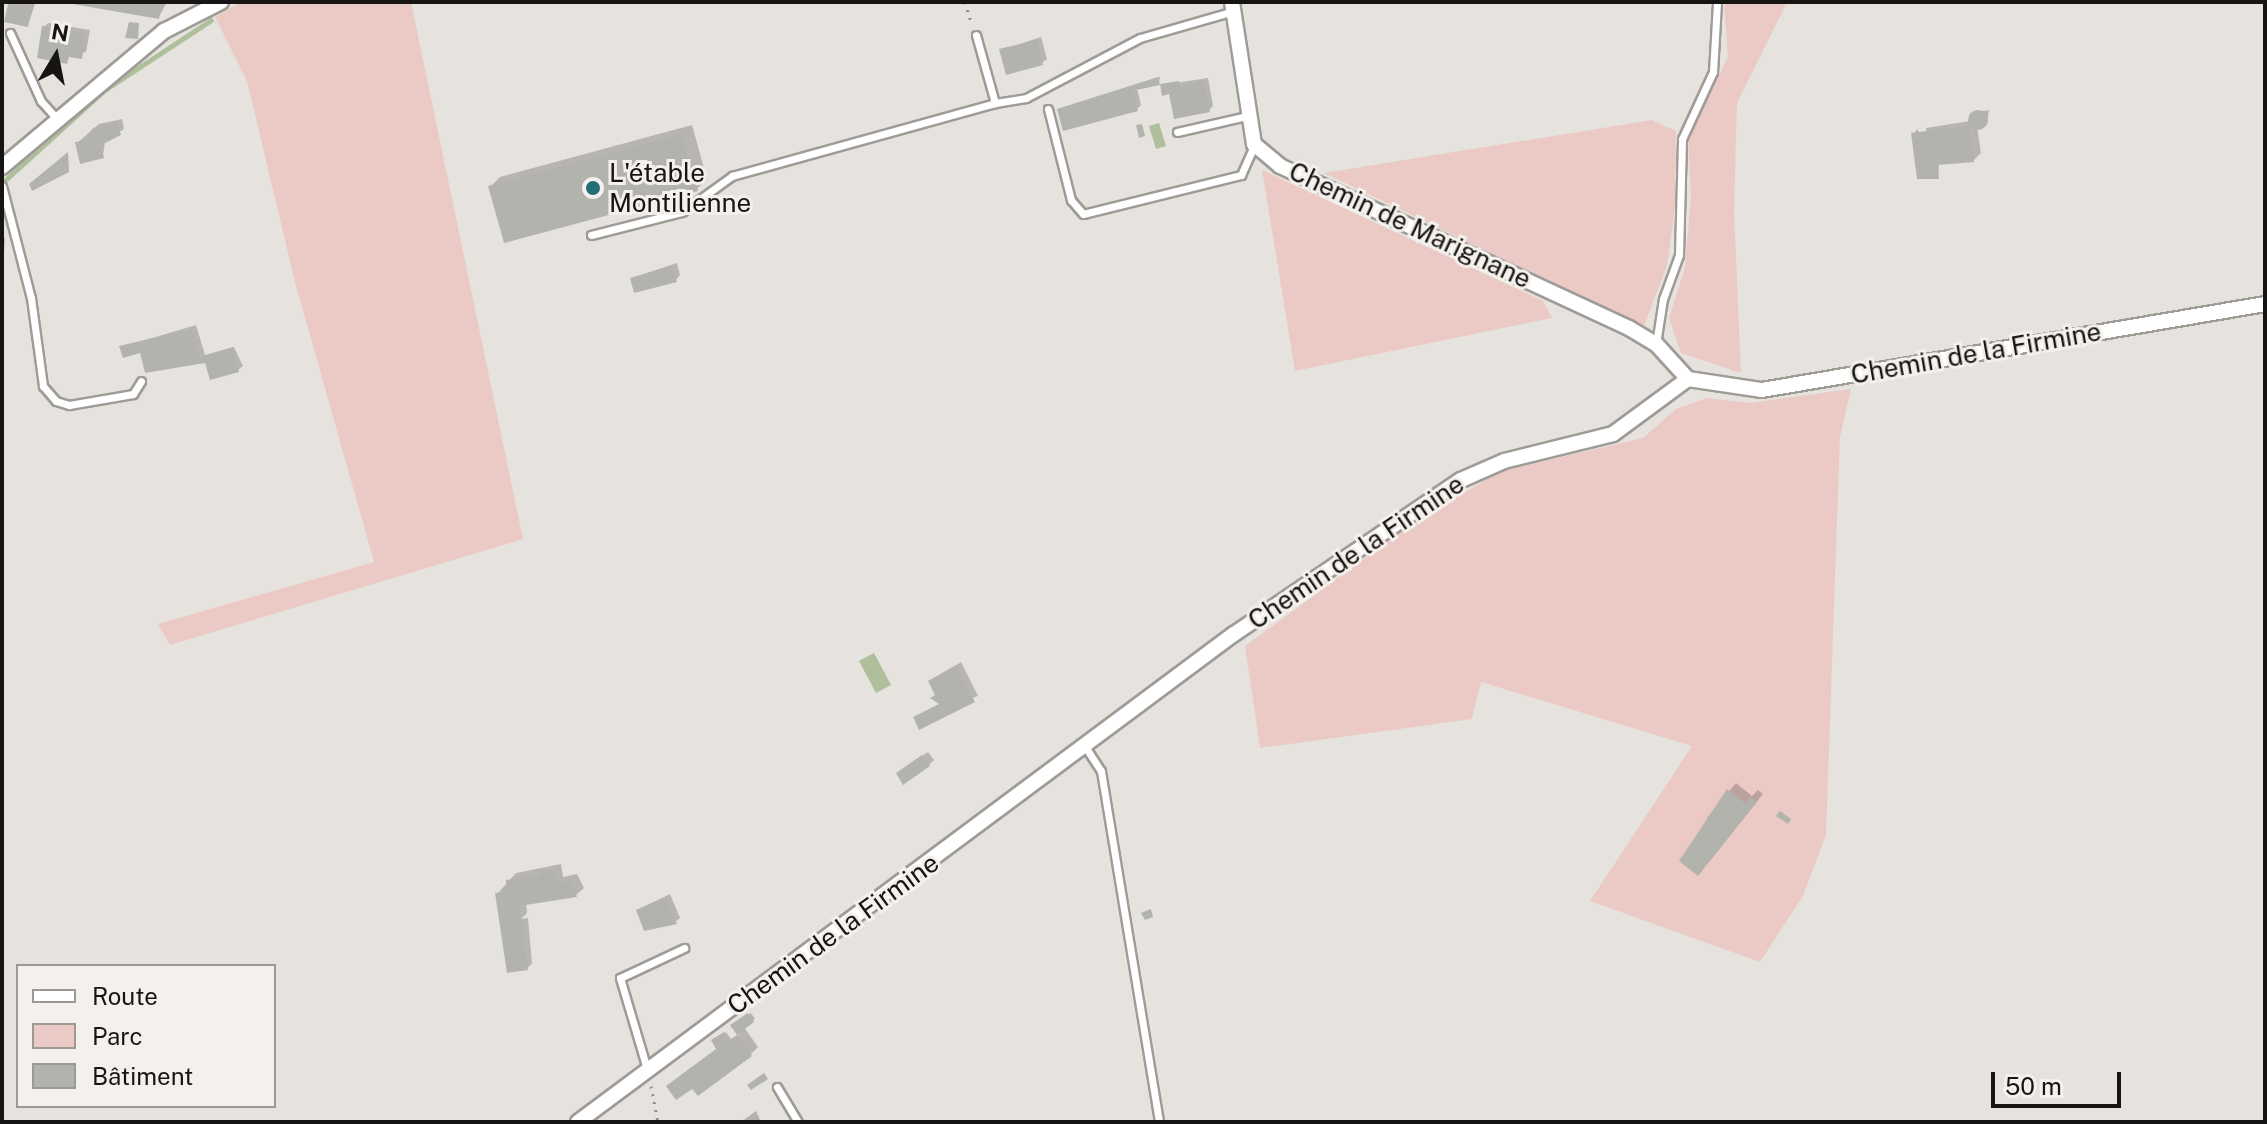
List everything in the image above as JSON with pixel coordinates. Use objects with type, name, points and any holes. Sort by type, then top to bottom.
[{"type":"street","points":[[2,167],[164,31],[221,2]]},
{"type":"street","points":[[1233,6],[1247,116],[1254,144]]},
{"type":"street","name":"Chemin de Marignane","points":[[1254,144],[1280,166],[1342,198],[1572,300],[1656,344],[1688,379]]},
{"type":"street","name":"Chemin de la Firmine","points":[[578,1122],[1086,748],[1234,634],[1461,480],[1504,461],[1613,434],[1688,379],[1762,390],[2265,304]]},
{"type":"lane","points":[[1656,344],[1663,299],[1679,255],[1682,139],[1713,72],[1717,2]]},
{"type":"lane","points":[[591,235],[682,212],[732,176],[995,103],[1026,98],[1140,38],[1233,6]]},
{"type":"lane","points":[[10,33],[41,101],[57,119]]},
{"type":"lane","points":[[976,35],[995,103]]},
{"type":"lane","points":[[1048,109],[1071,200],[1083,214],[1241,175],[1254,144]]},
{"type":"lane","points":[[1177,132],[1247,116]]},
{"type":"lane","points":[[2,186],[31,298],[43,386],[56,401],[69,405],[133,394],[141,381]]},
{"type":"lane","points":[[1086,748],[1101,771],[1159,1122]]},
{"type":"lane","points":[[648,1071],[620,978],[684,948]]},
{"type":"lane","points":[[777,1087],[798,1122]]},
{"type":"path","points":[[965,2],[976,35]]},
{"type":"path","points":[[648,1071],[658,1122]]},
{"type":"green space","points":[[241,2],[411,2],[523,539],[170,645],[158,624],[374,562],[295,282],[247,81],[215,17]]},
{"type":"green space","points":[[1724,2],[1787,2],[1737,103],[1734,211],[1741,373],[1681,353],[1669,318],[1685,267],[1691,196],[1688,139],[1728,57]]},
{"type":"green space","points":[[1652,120],[1676,131],[1675,208],[1667,266],[1644,326],[1324,173]]},
{"type":"green space","points":[[1262,170],[1543,301],[1552,318],[1295,371]]},
{"type":"green space","points":[[1851,389],[1840,437],[1826,835],[1803,896],[1760,962],[1590,901],[1692,746],[1481,682],[1472,719],[1260,748],[1245,646],[1413,523],[1501,471],[1643,438],[1676,409],[1707,398],[1750,403]]},
{"type":"shaded area","points":[[1159,123],[1166,146],[1156,149],[1149,126]]},
{"type":"shaded area","points":[[874,653],[891,685],[876,693],[859,661]]},
{"type":"building","points":[[61,2],[155,2],[162,3],[159,19]]},
{"type":"building","points":[[8,4],[32,8],[28,27],[4,22]]},
{"type":"building","points":[[129,22],[139,23],[138,39],[125,38]]},
{"type":"building","points":[[42,26],[86,34],[82,59],[69,57],[67,64],[37,58]]},
{"type":"building","points":[[1037,40],[1043,65],[1006,75],[999,49]]},
{"type":"building","points":[[1158,77],[1160,85],[1132,91],[1138,111],[1063,131],[1057,109]]},
{"type":"building","points":[[1179,81],[1180,86],[1204,82],[1210,112],[1174,119],[1169,94],[1162,96],[1160,84]]},
{"type":"building","points":[[1978,110],[1985,113],[1988,120],[1985,127],[1978,130],[1971,127],[1968,120],[1971,113]]},
{"type":"building","points":[[117,122],[121,135],[101,145],[104,158],[80,164],[75,142],[84,141],[93,128]]},
{"type":"building","points":[[1142,124],[1145,136],[1139,138],[1136,125]]},
{"type":"building","points":[[1969,126],[1974,162],[1938,165],[1939,179],[1917,179],[1911,133]]},
{"type":"building","name":"L'étable Montilienne","points":[[682,134],[698,191],[504,243],[488,186]]},
{"type":"building","points":[[68,152],[69,172],[32,191],[29,184]]},
{"type":"building","points":[[672,266],[677,282],[634,293],[630,278]]},
{"type":"building","points":[[192,329],[200,357],[233,347],[239,372],[210,380],[205,363],[145,373],[140,353],[123,358],[119,346]]},
{"type":"building","points":[[956,665],[975,702],[919,730],[913,717],[939,704],[930,698],[935,695],[928,681]]},
{"type":"building","points":[[922,755],[930,766],[903,785],[896,773]]},
{"type":"building","points":[[1727,789],[1746,804],[1750,796],[1756,803],[1698,876],[1679,861]]},
{"type":"building","points":[[1780,811],[1791,819],[1788,824],[1776,816]]},
{"type":"building","points":[[541,870],[554,870],[556,883],[570,881],[577,897],[519,906],[528,970],[507,973],[495,893],[507,892],[506,880],[540,876]]},
{"type":"building","points":[[665,897],[677,924],[644,931],[636,910]]},
{"type":"building","points":[[1151,909],[1153,917],[1145,920],[1141,913]]},
{"type":"building","points":[[748,1013],[754,1022],[737,1035],[730,1025]]},
{"type":"building","points":[[724,1032],[729,1041],[737,1035],[752,1056],[698,1096],[692,1089],[676,1100],[666,1086],[716,1049],[711,1040]]},
{"type":"building","points":[[764,1073],[768,1079],[751,1090],[747,1085]]},
{"type":"building","points":[[756,1111],[761,1122],[741,1122]]},
{"type":"waterway","points":[[2,183],[103,91],[211,20]]},
{"type":"place","name":"L'étable Montilienne","points":[[593,188]]}]
